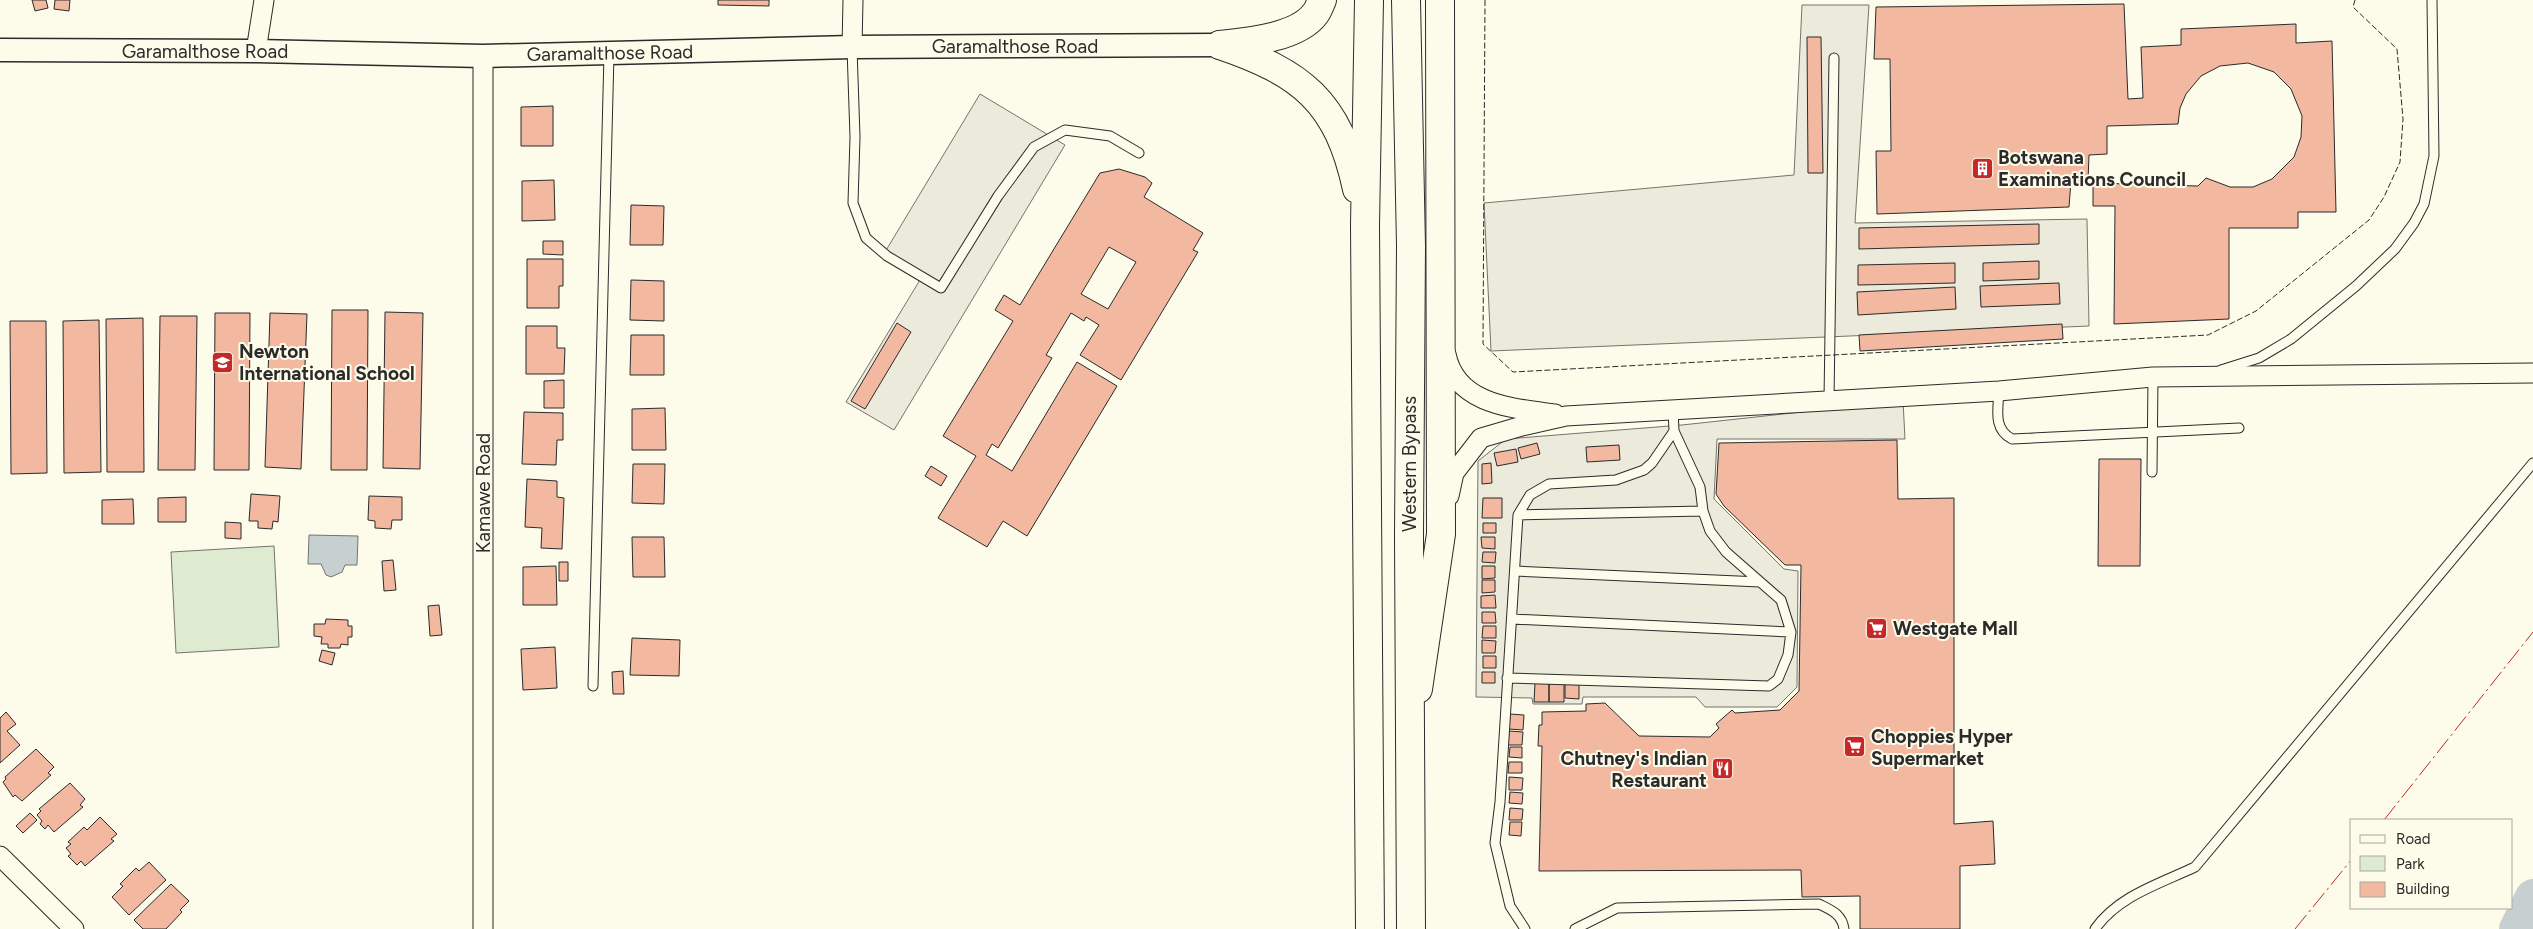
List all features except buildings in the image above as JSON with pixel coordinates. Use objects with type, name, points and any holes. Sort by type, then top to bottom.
[{"type":"main road","points":[[1220,45],[1258,40],[1289,32],[1315,15],[1322,0]]},
{"type":"main road","points":[[1369,0],[1365,225],[1370,929]]},
{"type":"main road","name":"Western Bypass","points":[[1406,0],[1411,246],[1409,536],[1411,929]]},
{"type":"main road","points":[[1410,741],[1441,534],[1440,0]]},
{"type":"main road","points":[[1220,45],[1262,60],[1299,82],[1321,103],[1340,137],[1353,169],[1365,225]]},
{"type":"street","points":[[256,51],[264,0]]},
{"type":"street","points":[[852,47],[853,0]]},
{"type":"street","name":"Garamalthose Road","points":[[0,50],[256,51],[483,56],[852,47],[1220,45]]},
{"type":"street","name":"Kamawe Road","points":[[483,56],[483,929]]},
{"type":"street","points":[[1441,331],[1449,370],[1468,392],[1499,404],[1566,416]]},
{"type":"street","points":[[1441,534],[1454,473],[1482,438],[1566,416],[1673,408],[1999,391],[2153,377],[2533,373]]},
{"type":"street","points":[[0,856],[74,929]]},
{"type":"lane","points":[[2202,376],[2259,358],[2291,339],[2356,286],[2395,249],[2414,224],[2424,204],[2434,156],[2432,0]]},
{"type":"lane","points":[[852,47],[855,137],[853,203],[862,230],[866,238],[887,256],[941,288],[998,196],[1034,146],[1065,130],[1110,136],[1139,153]]},
{"type":"lane","points":[[593,686],[609,53]]},
{"type":"lane","points":[[1829,400],[1834,58]]},
{"type":"lane","points":[[2152,472],[2153,377]]},
{"type":"lane","points":[[1999,391],[1998,424],[2004,434],[2012,438],[2239,428]]},
{"type":"lane","points":[[1507,678],[1769,686],[1778,679],[1788,655],[1791,632],[1781,600],[1726,552],[1710,531],[1703,512],[1700,487],[1674,431],[1673,408]]},
{"type":"lane","points":[[1524,928],[1510,906],[1495,843],[1500,802],[1518,516],[1530,495],[1549,484],[1616,480],[1644,470],[1652,463],[1674,431]]},
{"type":"lane","points":[[2095,929],[2103,918],[2127,898],[2195,868],[2533,463]]},
{"type":"lane","points":[[1518,516],[1703,512]]},
{"type":"lane","points":[[1516,571],[1760,582]]},
{"type":"lane","points":[[1512,619],[1791,632]]},
{"type":"lane","points":[[1411,902],[1419,929]]},
{"type":"lane","points":[[1575,929],[1617,908],[1819,904],[1836,912],[1843,922],[1844,929]]},
{"type":"green space","points":[[274,546],[279,647],[176,653],[171,552]]},
{"type":"shaded area","points":[[1802,5],[1869,5],[1855,223],[2087,219],[2089,326],[1491,351],[1484,203],[1794,175]]},
{"type":"shaded area","points":[[980,94],[1065,145],[894,430],[846,402],[923,275],[885,252]]},
{"type":"shaded area","points":[[1903,401],[1905,439],[1717,439],[1714,499],[1784,569],[1798,571],[1797,687],[1777,707],[1705,707],[1696,697],[1583,697],[1582,704],[1533,704],[1532,698],[1476,697],[1478,461],[1506,439],[1682,425]]},
{"type":"shaded area","points":[[309,535],[358,536],[357,565],[345,565],[342,572],[331,577],[326,575],[321,564],[308,564]]},
{"type":"waterway","points":[[2517,929],[2533,897]]},
{"type":"fence","points":[[1485,0],[1483,344],[1513,372],[2208,335],[2256,311],[2369,220],[2384,197],[2400,162],[2403,119],[2397,49],[2353,7],[2355,0]]},
{"type":"power","points":[[2385,819],[2533,632]]},
{"type":"power","points":[[2295,929],[2350,861]]},
{"type":"place","name":"Botswana Examinations Council","points":[[1982,168]]},
{"type":"place","name":"Newton International School","points":[[223,362]]},
{"type":"place","name":"Westgate Mall","points":[[1877,628]]},
{"type":"place","name":"Choppies Hyper Supermarket","points":[[1855,747]]},
{"type":"place","name":"Chutney's Indian Restaurant","points":[[1723,769]]}]
